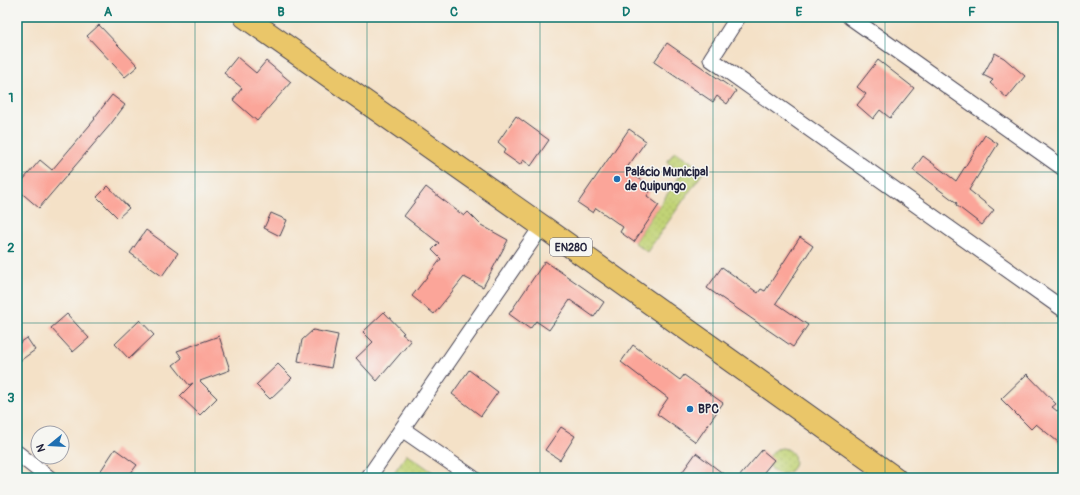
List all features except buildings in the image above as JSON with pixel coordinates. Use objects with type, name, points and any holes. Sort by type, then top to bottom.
[{"type":"main road","name":"EN280","points":[[245,17],[542,226],[895,478]]},
{"type":"street","points":[[738,17],[711,59],[1063,309]]},
{"type":"street","points":[[850,17],[1063,168]]},
{"type":"street","points":[[368,478],[542,226]]},
{"type":"street","points":[[402,429],[472,478]]},
{"type":"street","points":[[17,453],[50,478]]},
{"type":"green space","points":[[675,151],[704,171],[647,252],[634,242],[682,173],[667,162]]},
{"type":"green space","points":[[782,448],[791,452],[795,461],[791,470],[782,474],[773,470],[769,461],[773,452]]},
{"type":"green space","points":[[407,454],[441,478],[390,478]]},
{"type":"place","name":"Palácio Municipal de Quipungo","points":[[617,179]]},
{"type":"place","name":"BPC","points":[[690,409]]}]
